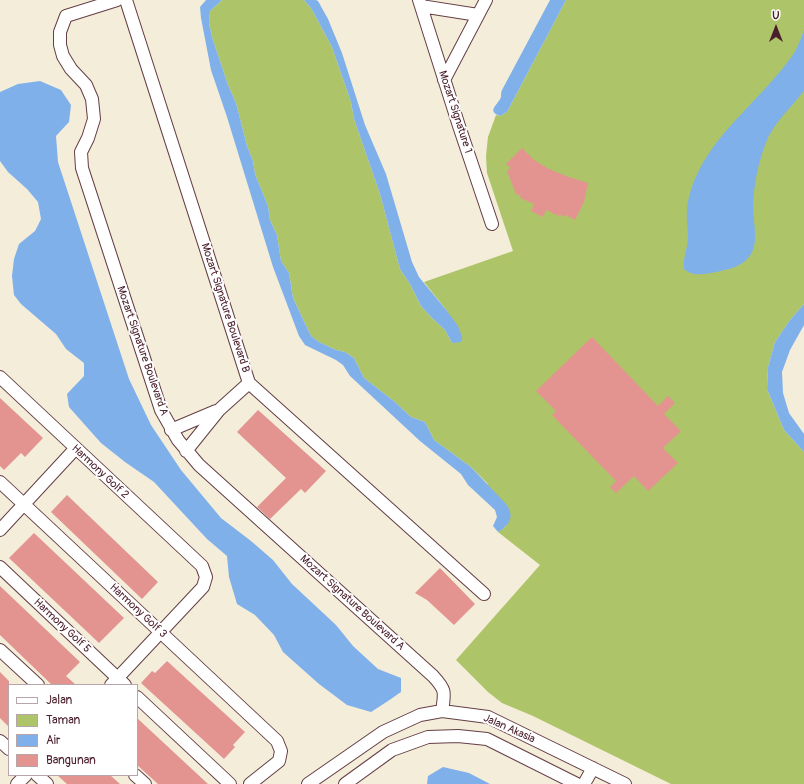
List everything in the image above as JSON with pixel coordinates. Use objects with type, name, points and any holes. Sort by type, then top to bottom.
[{"type":"street","name":"Mozart Signature Boulevard A","points":[[117,0],[66,16],[60,32],[60,44],[71,69],[86,84],[92,100],[94,119],[88,138],[81,152],[82,168],[161,410],[172,430],[186,450],[205,470],[433,676],[442,687],[444,697],[442,711]]},
{"type":"street","name":"Mozart Signature Boulevard B","points":[[126,0],[249,383],[484,594]]},
{"type":"street","points":[[444,80],[486,0]]},
{"type":"street","points":[[420,3],[478,15]]},
{"type":"street","name":"Mozart Signature 1","points":[[420,3],[492,224]]},
{"type":"street","name":"Harmony Golf 2","points":[[0,377],[75,449],[202,566],[206,577],[204,587],[161,632]]},
{"type":"street","points":[[186,450],[219,410],[249,383]]},
{"type":"street","points":[[172,430],[219,410]]},
{"type":"street","points":[[0,530],[75,449]]},
{"type":"street","name":"Harmony Golf 3","points":[[0,482],[277,741],[281,751],[279,761],[250,784]]},
{"type":"street","name":"Harmony Golf 5","points":[[0,567],[118,683]]},
{"type":"street","points":[[118,683],[161,632]]},
{"type":"street","points":[[0,650],[37,684]]},
{"type":"street","points":[[138,698],[230,784]]},
{"type":"street","name":"Jalan Akasia","points":[[308,784],[383,732],[420,715],[442,711],[488,717],[593,768],[618,782]]},
{"type":"street","name":"Jalan Akasia","points":[[345,784],[392,750],[428,736],[458,736],[486,739],[577,784]]},
{"type":"street","points":[[0,741],[8,748]]},
{"type":"street","points":[[584,784],[593,768]]},
{"type":"street","points":[[17,784],[25,776]]},
{"type":"street","points":[[38,776],[47,784]]},
{"type":"street","points":[[136,776],[145,784]]},
{"type":"green space","points":[[222,0],[304,0],[311,8],[332,47],[351,102],[354,119],[380,194],[400,269],[410,284],[421,306],[445,330],[452,343],[447,311],[424,282],[513,251],[487,173],[486,156],[488,137],[496,115],[500,116],[507,112],[566,0],[804,0],[804,304],[790,320],[775,342],[768,367],[767,389],[784,430],[804,452],[804,784],[671,784],[533,716],[502,703],[488,692],[456,660],[540,565],[498,532],[506,526],[487,483],[471,467],[434,440],[425,422],[411,417],[395,402],[364,378],[354,358],[345,352],[336,350],[319,342],[311,336],[293,298],[289,273],[281,261],[277,235],[270,220],[268,206],[255,174],[253,161],[247,146],[236,103],[228,85],[212,37],[209,23],[210,11]]},
{"type":"water","points":[[206,0],[222,0],[210,11],[209,23],[212,37],[228,85],[236,103],[247,146],[253,161],[255,174],[268,206],[270,220],[277,235],[281,261],[289,273],[293,298],[311,336],[319,342],[336,350],[345,352],[354,358],[364,378],[395,402],[411,417],[425,422],[434,440],[471,467],[509,508],[511,516],[510,520],[506,526],[498,532],[493,526],[497,517],[495,510],[468,485],[461,474],[420,441],[350,376],[343,365],[305,345],[299,336],[273,267],[211,70],[200,7]]},
{"type":"water","points":[[304,0],[318,1],[328,19],[342,53],[365,125],[386,174],[412,262],[419,277],[458,326],[462,337],[461,342],[452,343],[445,330],[421,306],[410,284],[400,269],[380,194],[354,119],[351,102],[332,47],[311,8]]},
{"type":"water","points":[[550,0],[566,0],[507,112],[500,116],[493,110],[500,100],[502,90]]},
{"type":"water","points":[[804,30],[804,91],[772,130],[763,152],[757,174],[754,197],[753,208],[755,244],[752,251],[744,262],[732,268],[703,274],[688,272],[684,269],[688,239],[687,209],[692,186],[701,166],[728,129],[775,78],[791,57],[798,46]]},
{"type":"water","points":[[40,81],[61,90],[71,105],[69,122],[56,136],[58,162],[129,379],[151,425],[181,470],[221,518],[273,560],[292,584],[336,625],[353,646],[378,669],[401,678],[401,692],[371,712],[347,705],[319,684],[283,652],[274,635],[255,615],[237,604],[229,577],[227,556],[207,539],[154,482],[101,443],[69,407],[67,394],[84,376],[84,363],[66,349],[56,334],[21,304],[14,295],[12,276],[14,259],[19,244],[35,231],[41,219],[38,202],[27,189],[8,172],[0,161],[0,92],[18,84]]},
{"type":"water","points":[[804,304],[804,325],[790,350],[782,372],[783,393],[789,413],[804,434],[804,452],[784,430],[767,389],[768,367],[775,342],[790,320]]},
{"type":"water","points":[[443,767],[469,773],[490,784],[427,784],[428,776]]},
{"type":"building","points":[[522,148],[534,160],[549,169],[588,183],[584,202],[575,220],[566,215],[565,217],[559,214],[559,216],[546,210],[543,217],[531,211],[534,204],[520,198],[521,196],[516,194],[507,171],[511,168],[506,164]]},
{"type":"building","points":[[592,337],[658,406],[668,396],[675,403],[664,414],[681,431],[663,448],[678,463],[648,491],[634,476],[616,493],[610,487],[616,481],[552,415],[556,411],[536,391]]},
{"type":"building","points":[[0,398],[43,438],[25,457],[21,453],[4,470],[0,466]]},
{"type":"building","points":[[258,410],[326,471],[305,493],[301,489],[270,519],[257,507],[286,478],[237,432]]},
{"type":"building","points":[[67,495],[158,582],[142,599],[51,512]]},
{"type":"building","points":[[34,533],[124,618],[99,643],[9,558]]},
{"type":"building","points":[[440,568],[475,604],[454,625],[427,600],[415,593]]},
{"type":"building","points":[[0,586],[80,662],[66,676],[75,684],[51,684],[0,635]]},
{"type":"building","points":[[167,661],[245,732],[233,745],[235,747],[224,759],[141,683],[152,671],[155,673]]},
{"type":"building","points":[[0,672],[9,681],[8,726],[0,718]]},
{"type":"building","points":[[138,719],[208,784],[158,784],[138,766]]},
{"type":"building","points":[[58,776],[111,776],[120,784],[67,784]]}]
